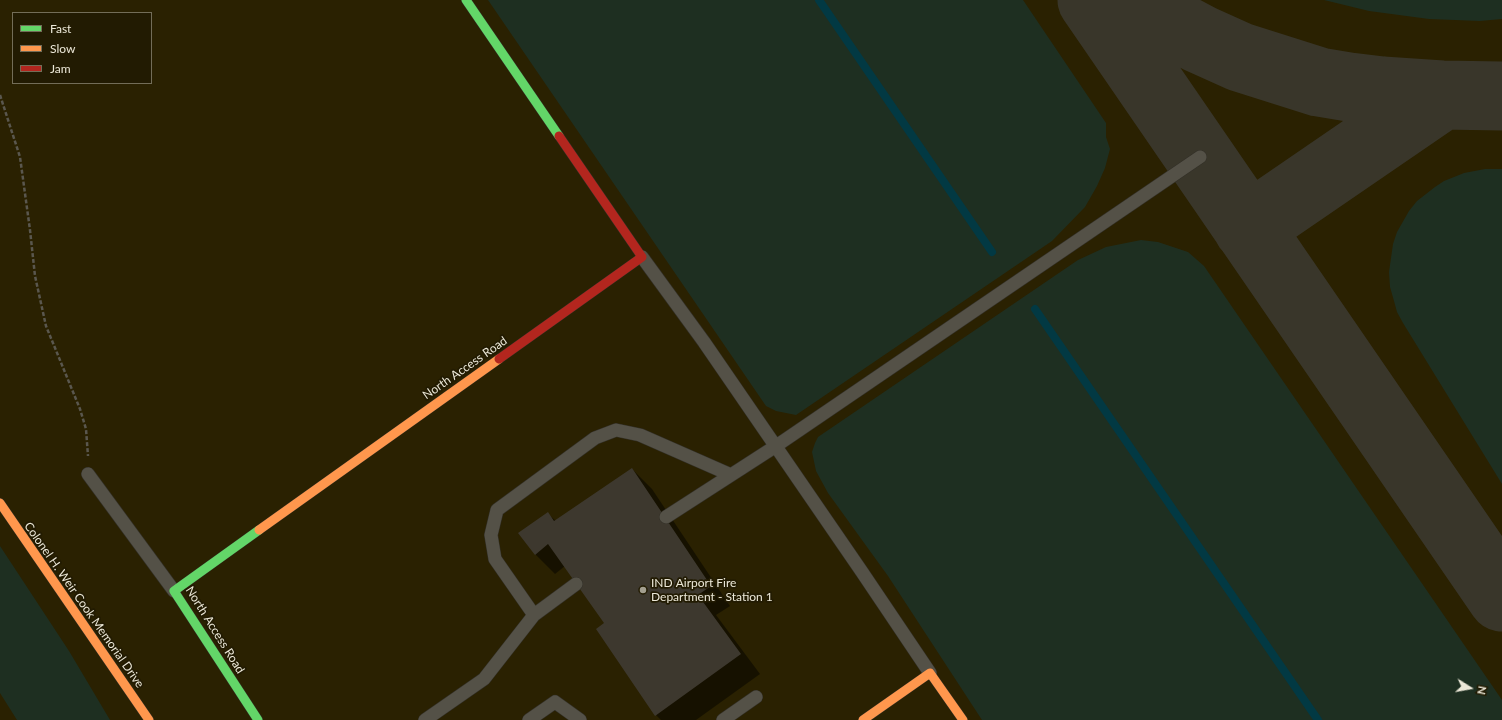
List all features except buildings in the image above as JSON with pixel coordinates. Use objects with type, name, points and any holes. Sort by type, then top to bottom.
[{"type":"street","points":[[466,0],[642,257]]},
{"type":"street","name":"North Access Road","points":[[258,720],[174,591],[642,257]]},
{"type":"street","name":"Colonel H. Weir Cook Memorial Drive","points":[[0,503],[149,720]]},
{"type":"street","points":[[863,720],[930,673],[963,720]]},
{"type":"lane","points":[[666,517],[776,446],[1200,157]]},
{"type":"lane","points":[[642,257],[704,342],[930,673]]},
{"type":"lane","points":[[534,615],[495,559],[491,535],[497,510],[595,438],[616,430],[640,435],[731,475]]},
{"type":"lane","points":[[88,474],[174,591]]},
{"type":"lane","points":[[431,718],[484,679],[534,615],[576,584]]},
{"type":"lane","points":[[723,720],[756,697]]},
{"type":"lane","points":[[529,720],[555,702],[580,720]]},
{"type":"path","points":[[0,95],[20,157],[35,276],[46,326],[80,409],[86,429],[88,474]]},
{"type":"shaded area","points":[[0,0],[1502,0],[1502,720],[0,720]]},
{"type":"green space","points":[[488,0],[1023,0],[1106,123],[1106,137],[1110,149],[1105,168],[1085,207],[1052,241],[796,415],[776,411],[766,406]]},
{"type":"green space","points":[[1324,0],[1502,0],[1502,19],[1480,21],[1429,19],[1369,11]]},
{"type":"green space","points":[[1485,169],[1502,169],[1502,484],[1397,312],[1390,287],[1389,272],[1393,244],[1397,232],[1409,211],[1417,201],[1444,181],[1464,173]]},
{"type":"green space","points":[[1141,240],[1158,242],[1188,252],[1204,266],[1502,700],[1502,720],[982,720],[888,576],[828,493],[816,471],[812,452],[818,437],[1078,260],[1106,247]]},
{"type":"green space","points":[[0,546],[69,651],[110,720],[17,720],[0,693]]},
{"type":"waterway","points":[[819,0],[992,252]]},
{"type":"waterway","points":[[1035,309],[1318,720]]},
{"type":"taxiway","points":[[1092,0],[1502,597]]},
{"type":"taxiway","points":[[1136,0],[1174,25],[1200,39],[1240,57],[1319,82],[1382,91],[1442,95],[1502,96]]},
{"type":"taxiway","points":[[1248,228],[1442,95]]},
{"type":"traffic: fast","points":[[466,0],[559,136]]},
{"type":"traffic: fast","points":[[258,720],[174,591],[259,530]]},
{"type":"traffic: slow","points":[[259,530],[499,359]]},
{"type":"traffic: slow","points":[[0,503],[149,720]]},
{"type":"traffic: slow","points":[[863,720],[930,673],[963,720]]},
{"type":"traffic: jam","points":[[499,359],[642,257],[559,136]]},
{"type":"place","name":"IND Airport Fire Department - Station 1","points":[[643,590]]}]
